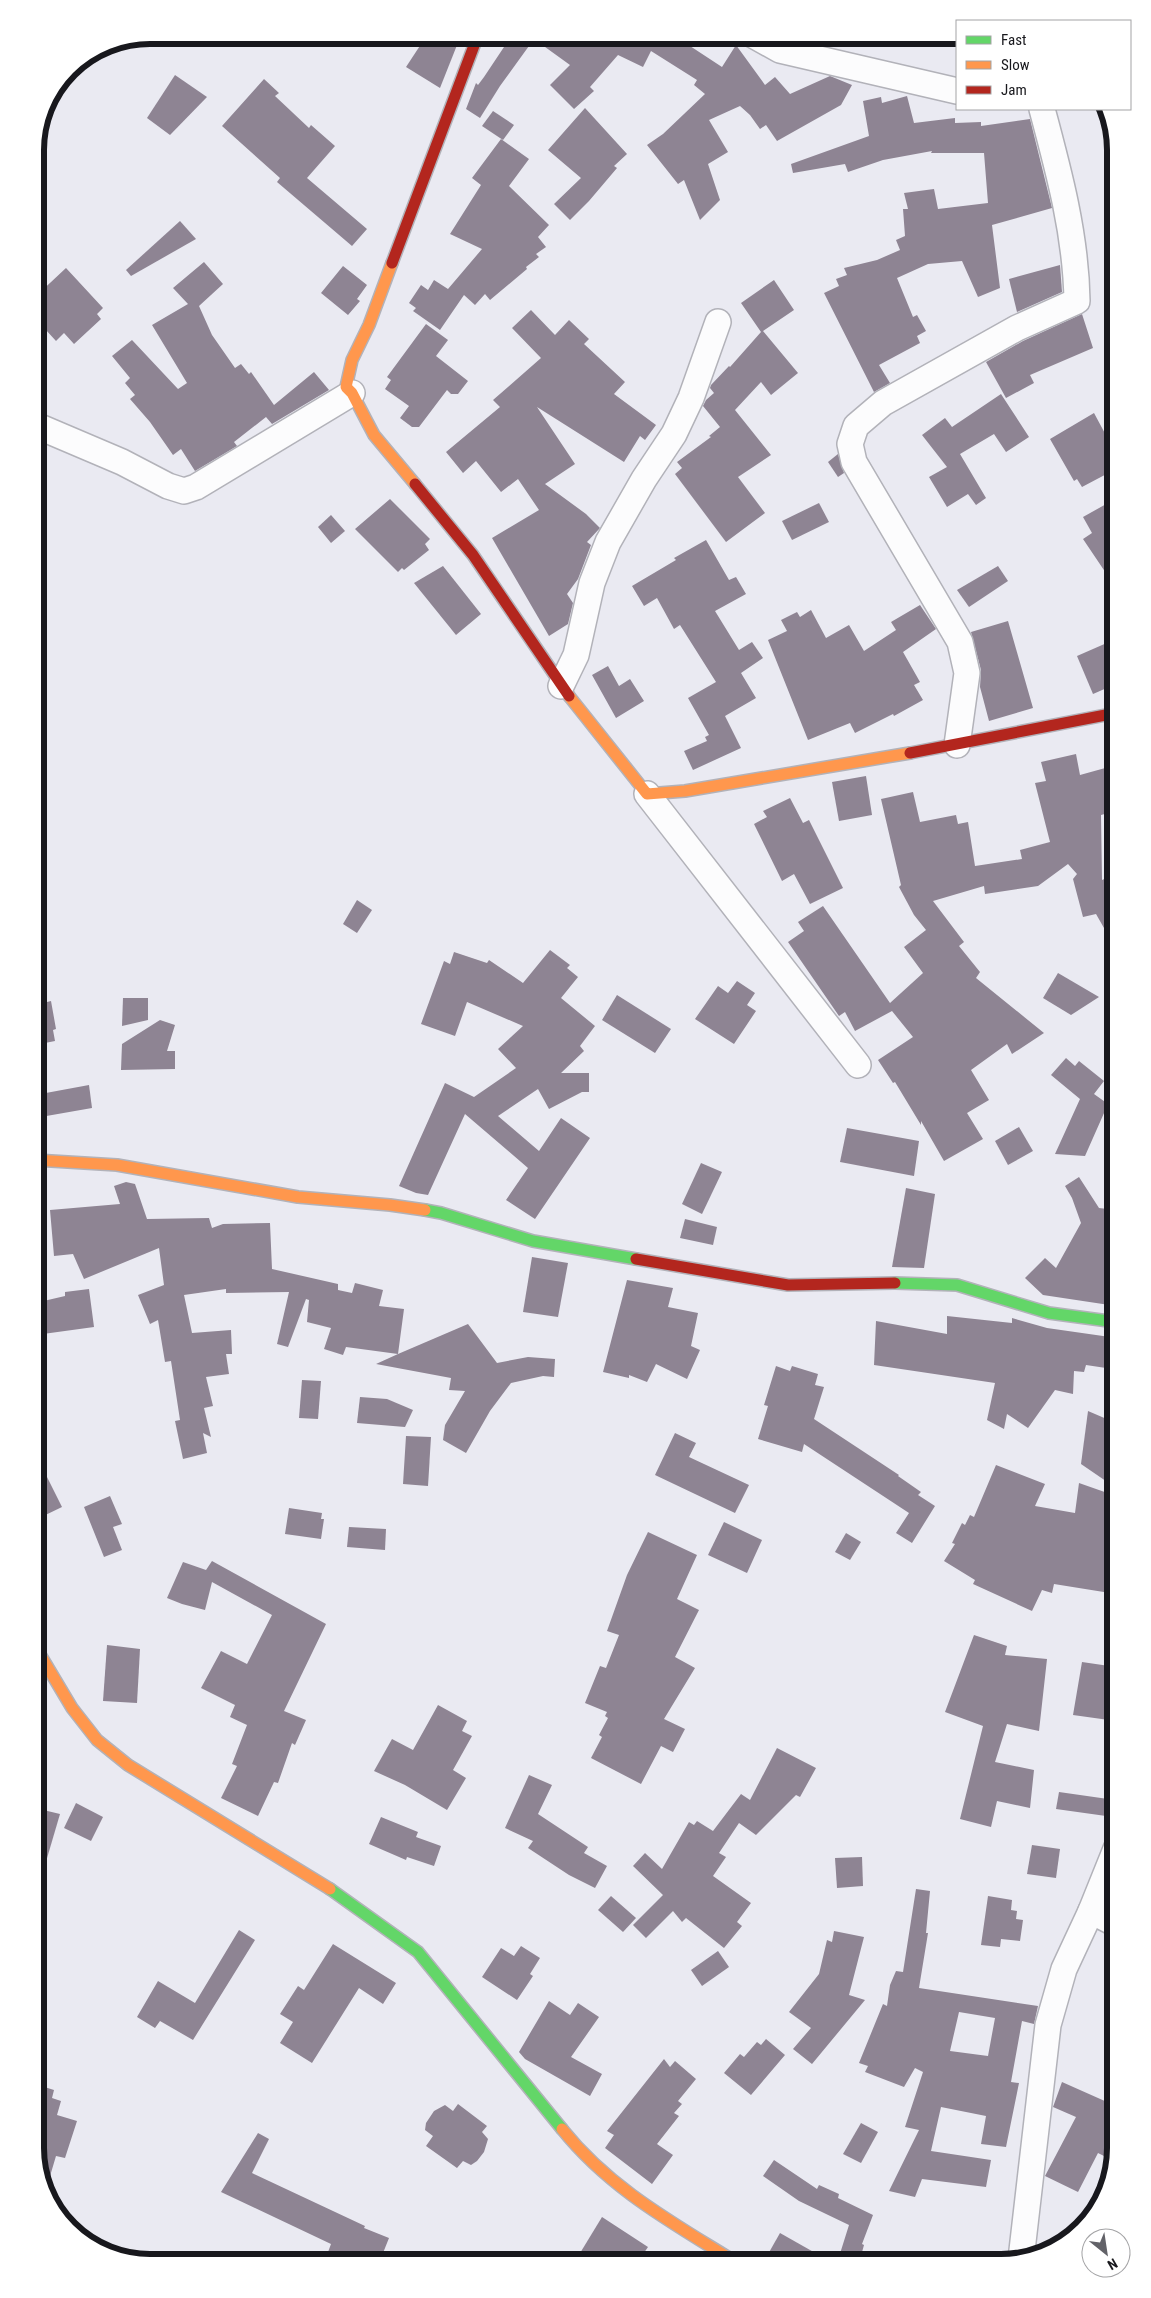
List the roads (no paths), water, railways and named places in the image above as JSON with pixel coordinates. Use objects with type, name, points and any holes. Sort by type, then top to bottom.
[{"type":"street","points":[[474,44],[443,122],[369,324],[347,371],[346,387],[352,393],[374,435],[473,555],[561,686],[858,1065]]},
{"type":"street","points":[[770,44],[780,50],[956,92]]},
{"type":"street","points":[[957,745],[967,673],[960,642],[854,462],[850,444],[856,426],[883,403],[1017,328],[1077,301],[1076,274],[1062,186],[1042,110]]},
{"type":"street","points":[[561,686],[576,655],[592,583],[608,542],[644,479],[674,434],[691,398],[718,322]]},
{"type":"street","points":[[44,428],[122,462],[168,486],[184,491],[196,487],[352,393]]},
{"type":"street","points":[[647,794],[685,791],[957,745],[1107,715]]},
{"type":"street","points":[[44,1161],[117,1165],[298,1197],[390,1205],[440,1214],[534,1240],[788,1285],[865,1282],[956,1285],[1049,1313],[1107,1321]]},
{"type":"street","points":[[44,1661],[72,1708],[97,1740],[128,1765],[339,1894],[418,1952],[581,2153],[637,2201],[722,2254]]},
{"type":"street","points":[[1022,2252],[1048,2025],[1064,1969],[1107,1871]]},
{"type":"street","points":[[1091,1911],[1107,1919]]}]
